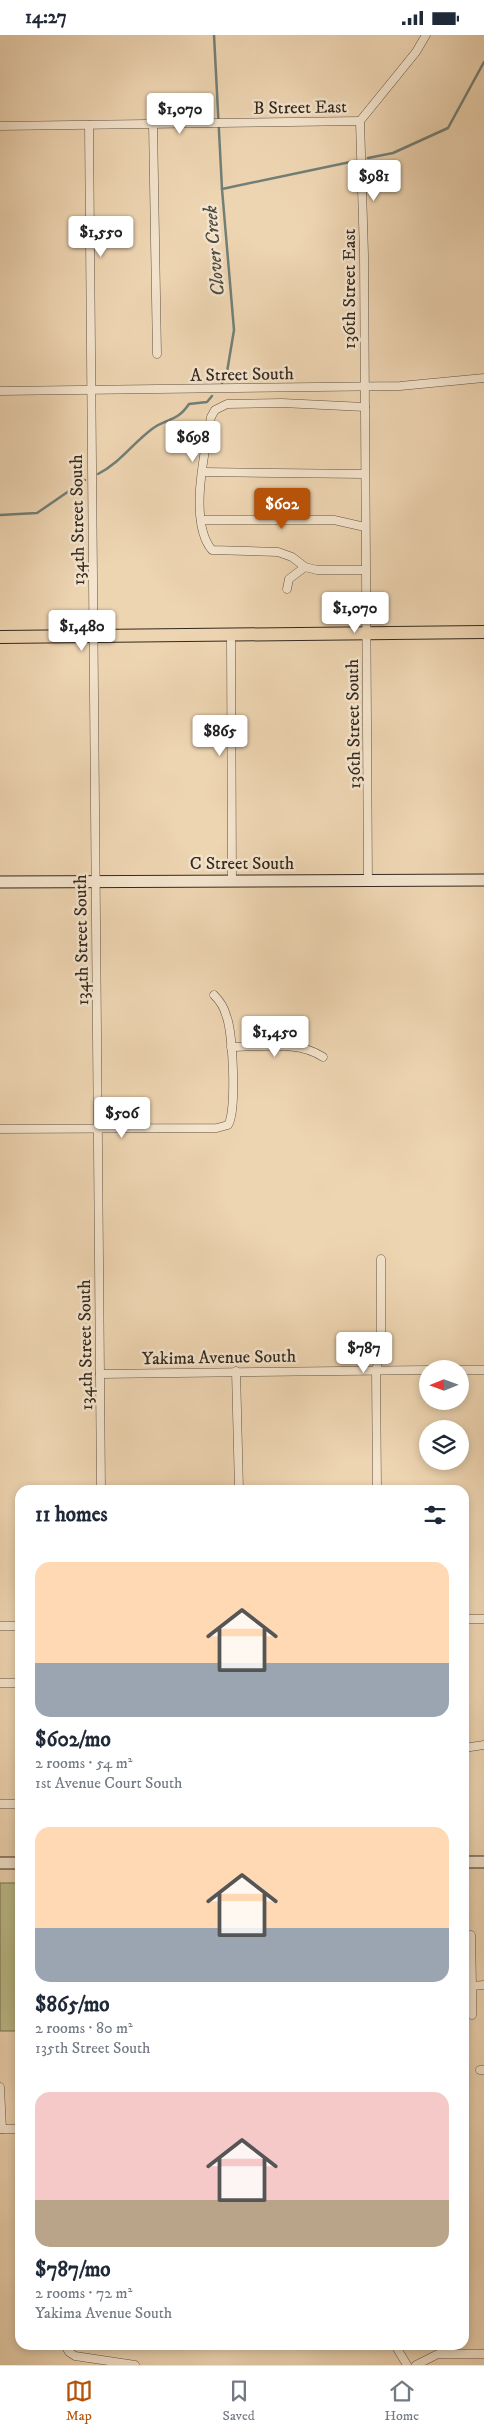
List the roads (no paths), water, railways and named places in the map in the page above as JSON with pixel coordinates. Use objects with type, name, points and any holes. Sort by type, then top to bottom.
[{"type":"main road","points":[[0,637],[484,632]]},
{"type":"street","points":[[360,121],[416,52],[426,35]]},
{"type":"street","name":"B Street East","points":[[0,126],[360,121]]},
{"type":"street","name":"136th Street East","points":[[360,121],[364,255],[364,386]]},
{"type":"street","points":[[153,124],[157,354]]},
{"type":"street","name":"134th Street South","points":[[89,125],[101,1485]]},
{"type":"street","name":"A Street South","points":[[0,391],[400,386],[484,378]]},
{"type":"street","name":"136th Street South","points":[[364,386],[368,881]]},
{"type":"street","points":[[365,407],[282,403],[227,404],[214,413],[209,426],[199,493],[204,539],[212,550],[278,553],[292,557],[305,567],[317,570],[365,570]]},
{"type":"street","points":[[203,472],[364,474]]},
{"type":"street","points":[[201,520],[334,520],[365,527]]},
{"type":"street","points":[[287,589],[290,579],[305,567]]},
{"type":"street","points":[[230,635],[232,880]]},
{"type":"street","name":"C Street South","points":[[0,883],[232,880],[484,880]]},
{"type":"street","points":[[0,1129],[217,1128],[228,1125],[231,1120],[233,1107],[231,1047],[227,1017],[221,1002],[214,995]]},
{"type":"street","points":[[231,1047],[299,1047],[315,1052],[323,1057]]},
{"type":"street","points":[[377,1485],[376,1370],[381,1352],[381,1259]]},
{"type":"street","name":"Yakima Avenue South","points":[[100,1374],[419,1370]]},
{"type":"street","points":[[469,1370],[484,1370]]},
{"type":"street","points":[[236,1371],[239,1485]]},
{"type":"street","points":[[469,1619],[484,1619]]},
{"type":"street","points":[[0,1626],[15,1626]]},
{"type":"street","points":[[0,1683],[15,1683]]},
{"type":"street","points":[[469,1747],[484,1745]]},
{"type":"street","points":[[0,1804],[15,1804]]},
{"type":"street","points":[[469,1862],[484,1862]]},
{"type":"street","points":[[0,1863],[15,1863]]},
{"type":"street","points":[[472,1935],[472,2015]]},
{"type":"street","points":[[472,1986],[484,1985]]},
{"type":"street","points":[[0,2087],[1,2129],[15,2129]]},
{"type":"street","points":[[70,2350],[81,2358],[135,2365]]},
{"type":"street","points":[[398,2350],[407,2365]]},
{"type":"street","points":[[416,2365],[438,2354],[484,2353]]},
{"type":"waterway","points":[[214,35],[222,189]]},
{"type":"waterway","name":"Clover Creek","points":[[368,158],[393,153],[448,128],[484,62]]},
{"type":"waterway","name":"Clover Creek","points":[[222,383],[226,378],[234,330],[222,189],[355,161]]},
{"type":"waterway","name":"Clover Creek","points":[[98,474],[120,459],[152,429],[176,417],[189,404],[207,402],[212,396]]},
{"type":"waterway","name":"Clover Creek","points":[[0,515],[37,513],[85,480]]}]
